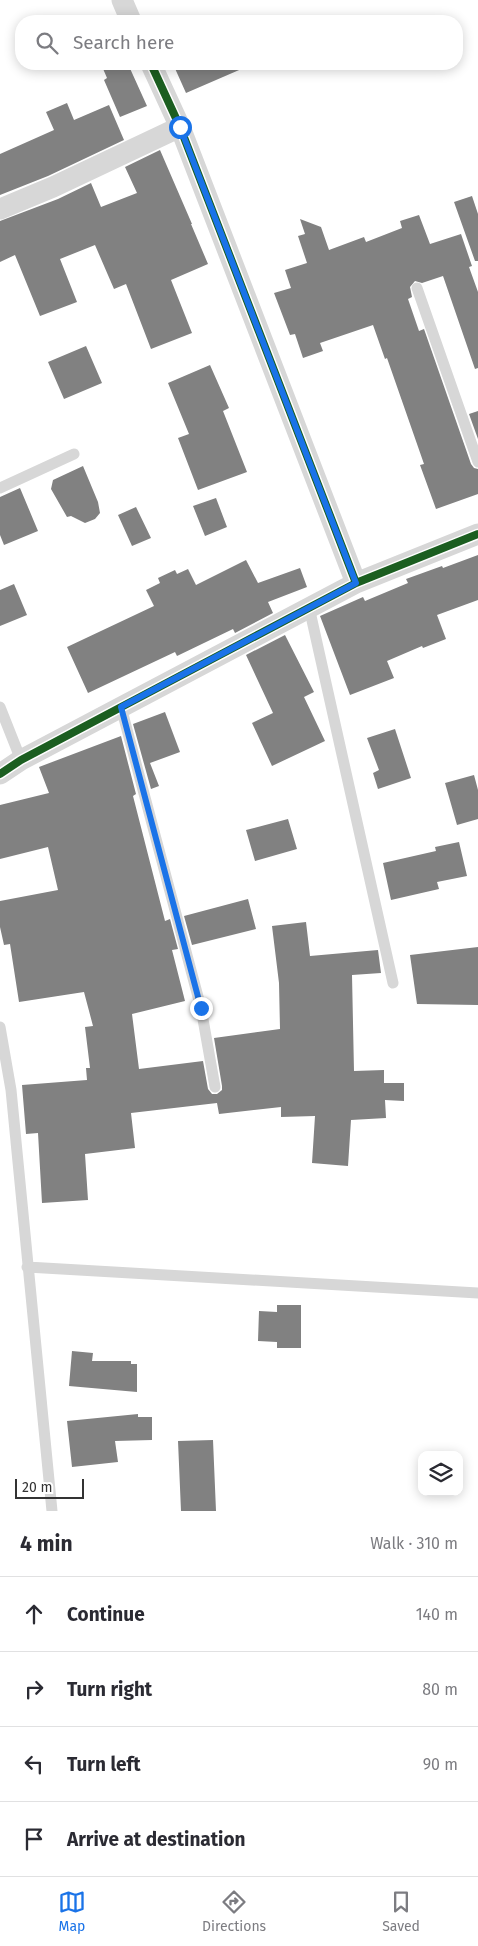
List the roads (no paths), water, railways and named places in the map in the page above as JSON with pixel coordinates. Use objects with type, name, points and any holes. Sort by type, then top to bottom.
[{"type":"street","points":[[122,0],[129,15]]},
{"type":"street","points":[[154,70],[180,127],[356,583]]},
{"type":"street","points":[[0,209],[53,187],[180,127]]},
{"type":"street","points":[[0,774],[21,760],[356,583],[478,534]]},
{"type":"lane","points":[[417,288],[478,462]]},
{"type":"lane","points":[[0,488],[74,454]]},
{"type":"lane","points":[[309,607],[393,984]]},
{"type":"lane","points":[[0,707],[21,760]]},
{"type":"lane","points":[[121,707],[201,1008],[215,1087]]},
{"type":"lane","points":[[0,1027],[11,1090],[52,1511]]},
{"type":"lane","points":[[28,1266],[478,1293]]}]
